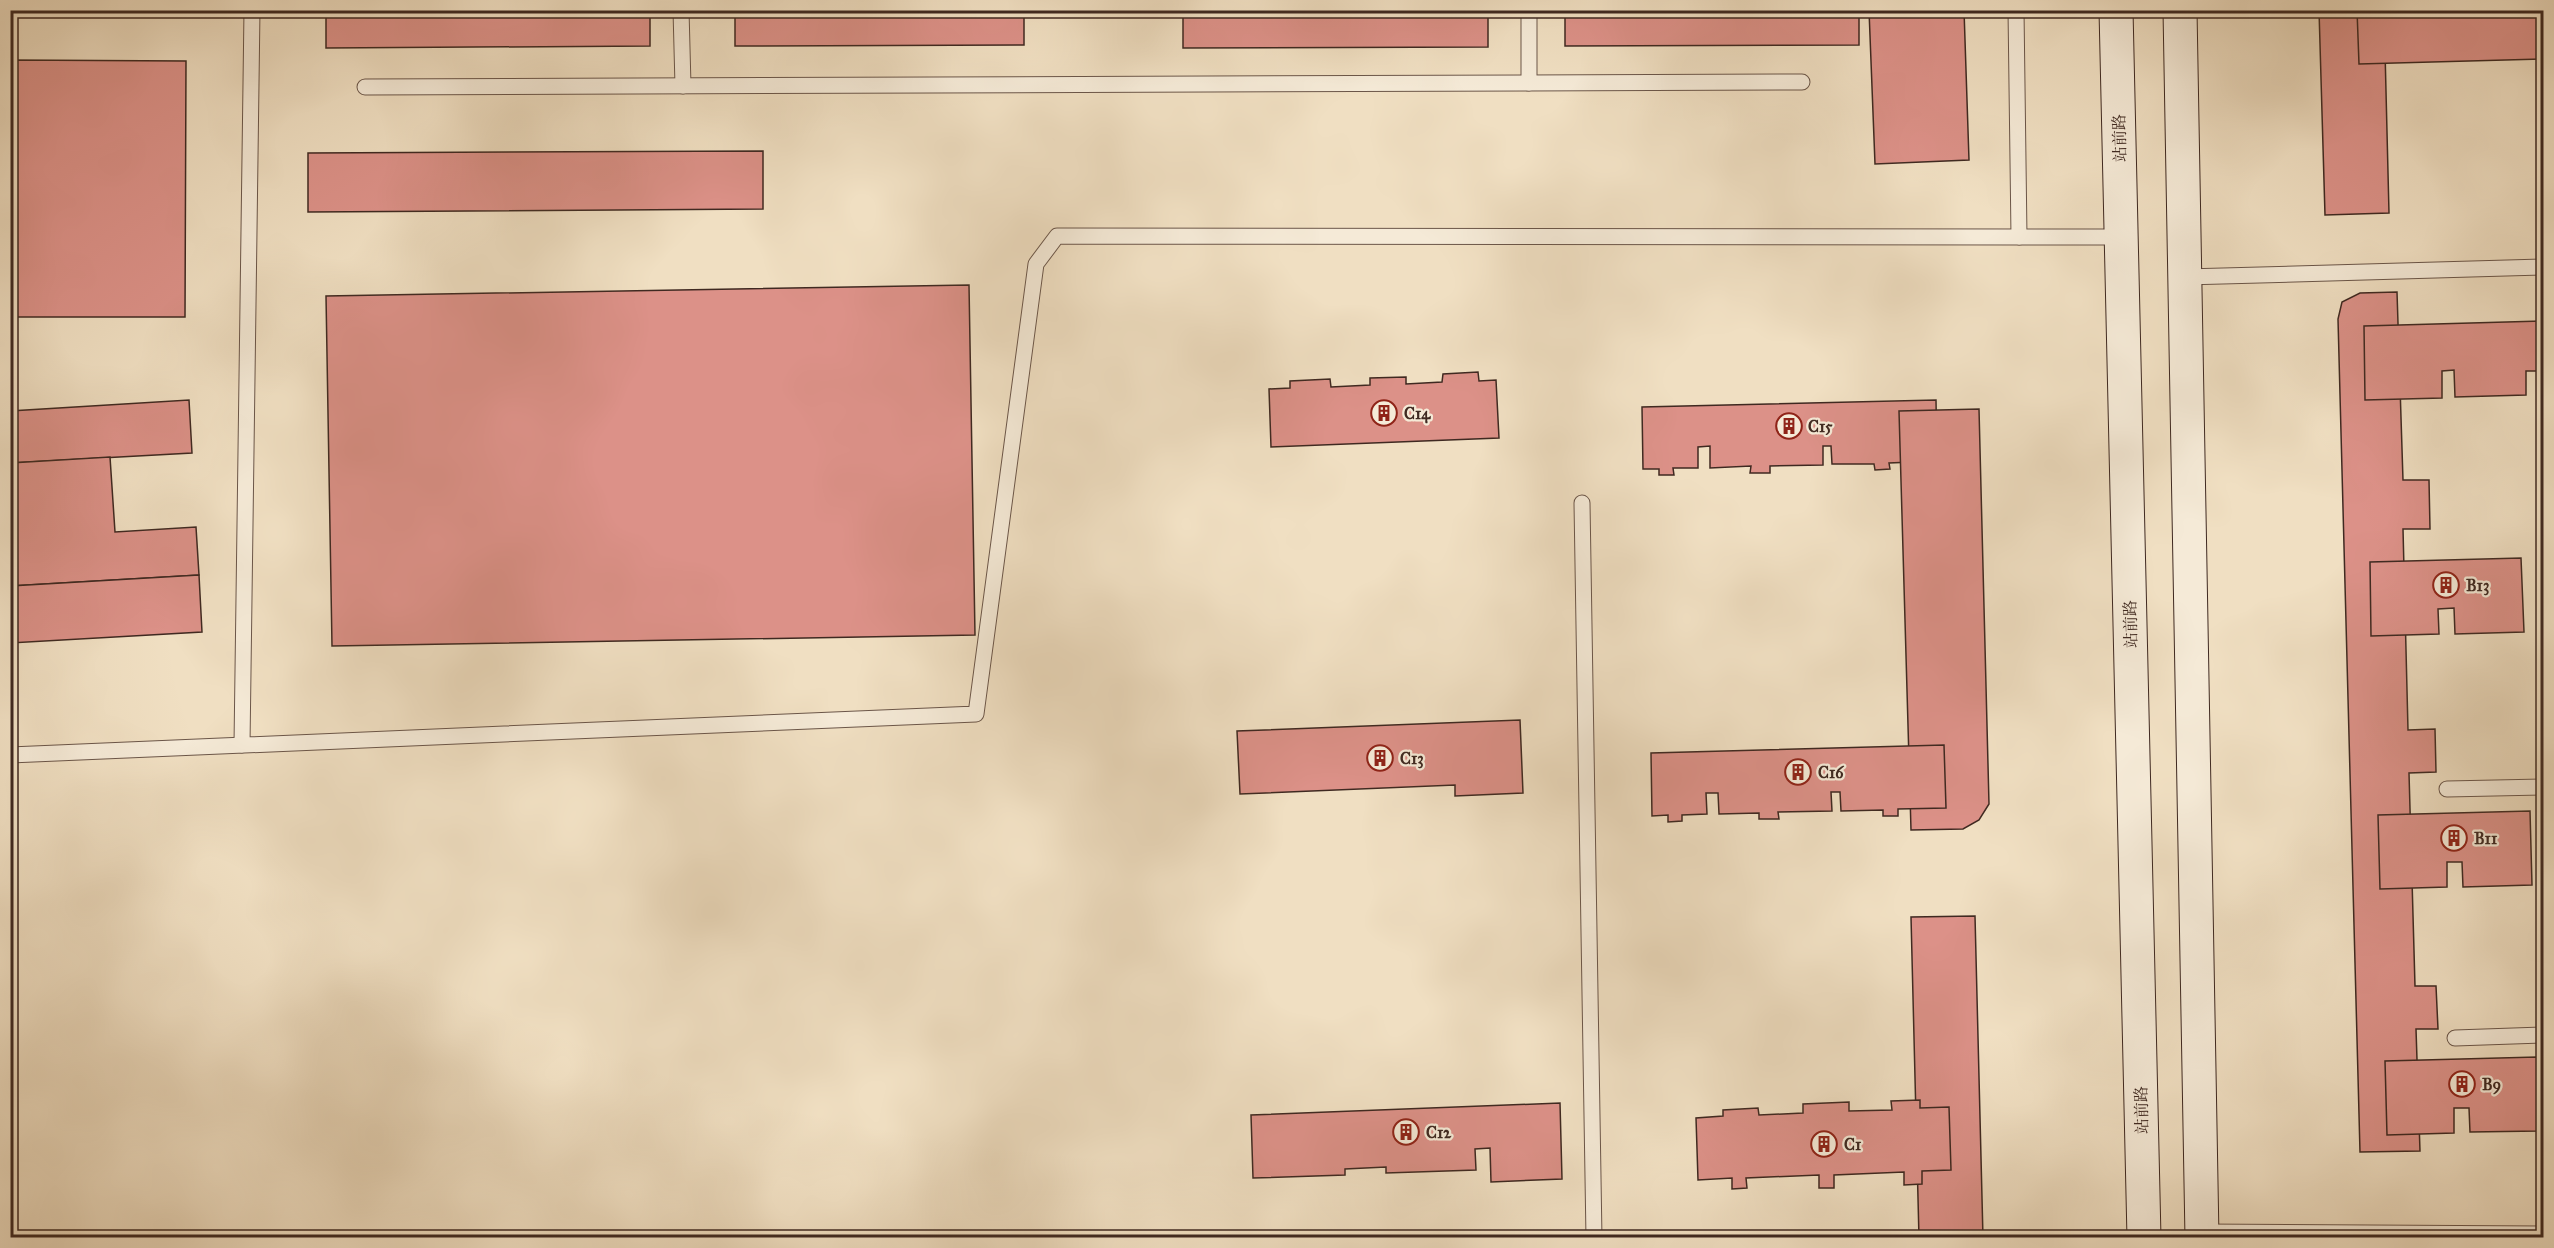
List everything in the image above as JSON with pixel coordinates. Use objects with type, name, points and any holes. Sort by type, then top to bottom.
[{"type":"street","name":"站前路","points":[[2116,10],[2144,1238]]},
{"type":"street","points":[[2180,10],[2202,1234]]},
{"type":"lane","points":[[242,745],[252,10]]},
{"type":"lane","points":[[681,10],[683,86]]},
{"type":"lane","points":[[1528,10],[1529,83]]},
{"type":"lane","points":[[2016,10],[2019,237]]},
{"type":"lane","points":[[364,87],[1802,82]]},
{"type":"lane","points":[[10,755],[976,714],[1036,264],[1058,236],[2121,237]]},
{"type":"lane","points":[[2185,277],[2544,267]]},
{"type":"lane","points":[[1582,503],[1594,1238]]},
{"type":"lane","points":[[2447,789],[2544,787]]},
{"type":"lane","points":[[2455,1038],[2544,1035]]},
{"type":"lane","points":[[2202,1234],[2544,1234]]},
{"type":"building","points":[[326,10],[650,10],[650,46],[326,48]]},
{"type":"building","points":[[735,10],[1024,10],[1024,45],[735,46]]},
{"type":"building","points":[[1183,10],[1488,10],[1488,47],[1183,48]]},
{"type":"building","points":[[1565,10],[1859,10],[1859,45],[1565,46]]},
{"type":"building","points":[[1869,10],[1964,10],[1969,160],[1875,164]]},
{"type":"building","points":[[2319,10],[2384,10],[2389,213],[2325,215]]},
{"type":"building","points":[[2357,10],[2544,10],[2544,59],[2359,64]]},
{"type":"building","points":[[10,60],[186,61],[185,317],[10,317]]},
{"type":"building","points":[[763,151],[763,209],[308,212],[308,153]]},
{"type":"building","points":[[969,285],[975,635],[332,646],[326,296]]},
{"type":"building","points":[[2397,292],[2403,480],[2429,480],[2430,529],[2403,529],[2408,730],[2435,729],[2436,772],[2409,773],[2415,986],[2436,986],[2438,1029],[2416,1029],[2420,1151],[2360,1152],[2338,319],[2342,302],[2360,293]]},
{"type":"building","points":[[2544,321],[2544,395],[2541,395],[2540,371],[2526,371],[2526,395],[2455,397],[2454,370],[2442,371],[2442,398],[2365,400],[2364,326]]},
{"type":"building","name":"C14","points":[[1478,372],[1479,381],[1496,380],[1499,438],[1271,447],[1269,389],[1290,388],[1290,381],[1330,379],[1331,387],[1370,385],[1370,378],[1406,377],[1406,384],[1442,382],[1443,374]]},
{"type":"building","points":[[189,400],[192,453],[10,463],[10,411]]},
{"type":"building","name":"C15","points":[[1936,400],[1937,461],[1889,463],[1890,469],[1875,470],[1874,464],[1832,464],[1831,446],[1823,446],[1823,465],[1770,466],[1770,473],[1750,473],[1751,466],[1710,468],[1710,446],[1698,447],[1698,468],[1673,468],[1674,475],[1659,475],[1659,469],[1643,469],[1642,407]]},
{"type":"building","points":[[1979,409],[1989,804],[1979,820],[1963,829],[1911,830],[1899,411]]},
{"type":"building","points":[[110,457],[115,532],[196,527],[199,575],[10,586],[10,463]]},
{"type":"building","name":"B13","points":[[2521,558],[2524,632],[2455,634],[2454,608],[2438,609],[2439,634],[2371,636],[2370,562]]},
{"type":"building","points":[[199,575],[202,632],[10,643],[10,586]]},
{"type":"building","name":"C13","points":[[1520,720],[1523,793],[1455,796],[1455,785],[1240,794],[1237,731]]},
{"type":"building","name":"C16","points":[[1944,745],[1946,808],[1898,809],[1898,816],[1883,816],[1883,810],[1841,811],[1840,792],[1831,792],[1832,811],[1778,812],[1779,819],[1759,819],[1759,813],[1719,814],[1718,793],[1706,793],[1707,814],[1682,815],[1682,821],[1668,822],[1668,815],[1652,816],[1651,753]]},
{"type":"building","name":"B11","points":[[2530,811],[2532,885],[2463,887],[2462,862],[2447,862],[2447,887],[2380,889],[2378,815]]},
{"type":"building","points":[[1975,916],[1983,1238],[1919,1238],[1911,917]]},
{"type":"building","name":"B9","points":[[2537,1057],[2539,1131],[2470,1132],[2469,1108],[2454,1108],[2454,1133],[2387,1135],[2385,1061]]},
{"type":"building","name":"C1","points":[[1920,1100],[1920,1108],[1949,1107],[1951,1170],[1922,1171],[1922,1184],[1904,1185],[1904,1172],[1834,1175],[1834,1188],[1819,1188],[1819,1175],[1746,1178],[1747,1188],[1732,1189],[1732,1178],[1698,1180],[1696,1118],[1723,1116],[1723,1110],[1758,1108],[1759,1115],[1803,1113],[1803,1104],[1849,1102],[1849,1111],[1892,1110],[1891,1101]]},
{"type":"building","name":"C12","points":[[1560,1103],[1562,1179],[1491,1182],[1490,1148],[1475,1149],[1476,1170],[1386,1173],[1386,1167],[1345,1169],[1345,1175],[1253,1178],[1251,1115]]},
{"type":"place","name":"C14","points":[[1384,413]]},
{"type":"place","name":"C15","points":[[1789,426]]},
{"type":"place","name":"B13","points":[[2446,585]]},
{"type":"place","name":"C13","points":[[1380,758]]},
{"type":"place","name":"C16","points":[[1798,772]]},
{"type":"place","name":"B11","points":[[2454,838]]},
{"type":"place","name":"B9","points":[[2462,1084]]},
{"type":"place","name":"C12","points":[[1406,1132]]},
{"type":"place","name":"C1","points":[[1824,1144]]}]
